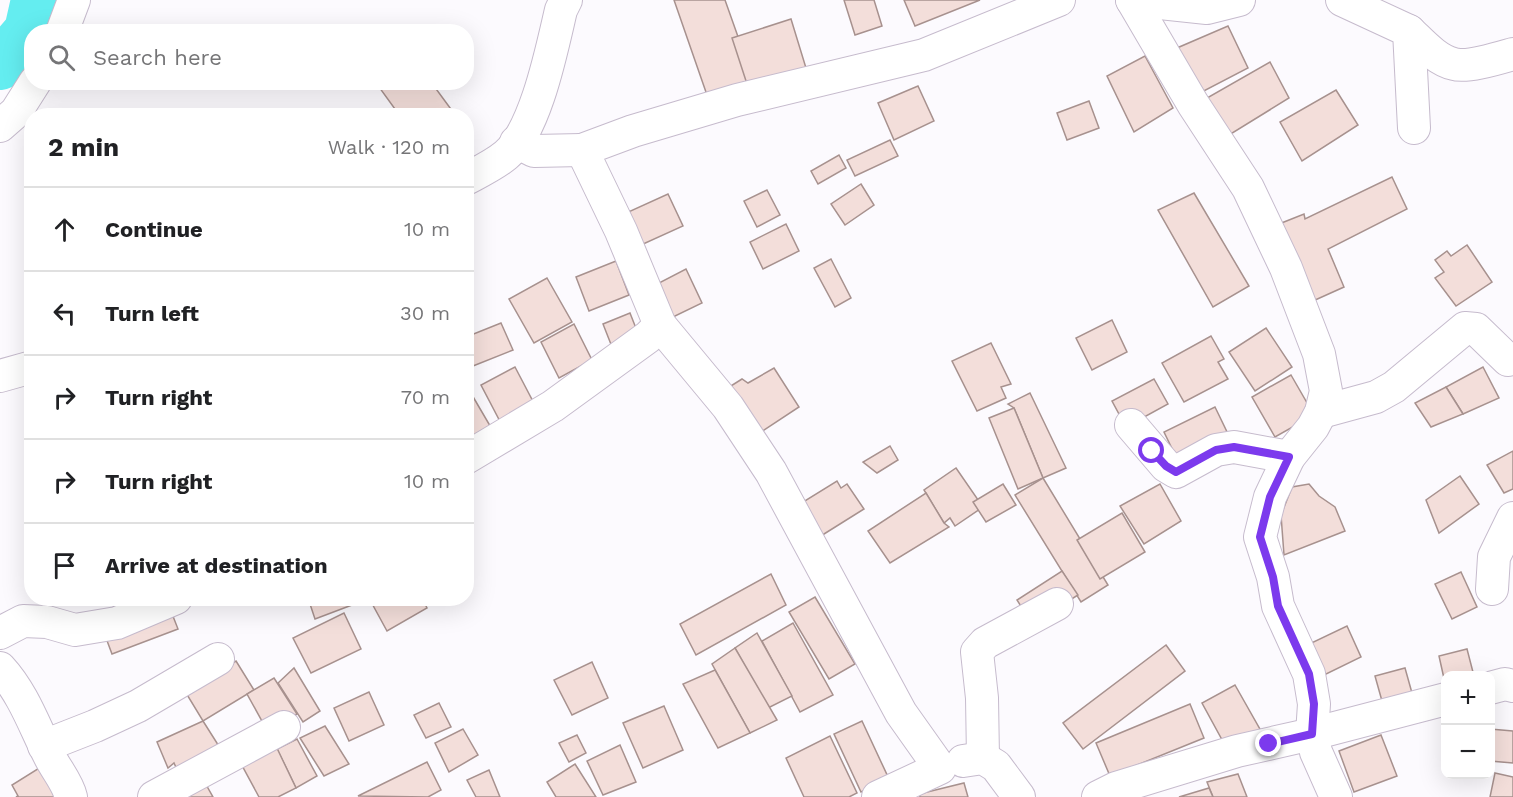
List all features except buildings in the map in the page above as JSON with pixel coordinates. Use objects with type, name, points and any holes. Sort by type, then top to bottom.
[{"type":"street","points":[[65,24],[74,0]]},
{"type":"street","points":[[474,174],[507,154],[523,133],[544,79],[561,10],[566,0]]},
{"type":"street","points":[[516,142],[534,151],[582,150],[633,131],[737,100],[924,56],[1059,0]]},
{"type":"street","points":[[1132,0],[1207,8],[1239,0]]},
{"type":"street","points":[[1132,0],[1193,104],[1248,188],[1286,268],[1318,354],[1326,391],[1321,412],[1289,457],[1270,497],[1260,537],[1273,577],[1278,606],[1309,674],[1314,704],[1312,734],[1316,752],[1336,797]]},
{"type":"street","points":[[1342,0],[1408,32],[1440,58],[1455,65],[1491,61],[1513,54]]},
{"type":"street","points":[[1408,32],[1414,128]]},
{"type":"street","points":[[0,126],[16,112],[30,90]]},
{"type":"street","points":[[582,150],[626,242],[660,325],[728,407],[771,472],[901,713],[940,768]]},
{"type":"street","points":[[474,453],[553,406],[648,337],[660,325]]},
{"type":"street","points":[[1321,412],[1376,396],[1394,387],[1465,328],[1476,329],[1508,360]]},
{"type":"street","points":[[0,376],[24,369]]},
{"type":"street","points":[[1131,425],[1159,459],[1176,472],[1216,450],[1234,447],[1289,457]]},
{"type":"street","points":[[1492,589],[1494,557],[1513,518]]},
{"type":"street","points":[[982,758],[982,698],[977,652],[985,643],[1057,604]]},
{"type":"street","points":[[0,633],[23,621],[47,622],[75,630],[117,623],[157,606]]},
{"type":"street","points":[[44,746],[138,706],[218,659]]},
{"type":"street","points":[[0,669],[13,682],[71,797]]},
{"type":"street","points":[[1495,687],[1505,684],[1513,686]]},
{"type":"street","points":[[1098,797],[1116,788],[1236,751],[1441,700]]},
{"type":"street","points":[[154,797],[284,727]]},
{"type":"street","points":[[879,797],[940,768],[982,758],[996,766],[1018,797]]},
{"type":"waterway","points":[[31,24],[36,0]]},
{"type":"waterway","points":[[0,65],[24,37]]},
{"type":"route","points":[[1152,451],[1166,466],[1176,472],[1216,450],[1234,447],[1289,457],[1270,497],[1260,537],[1273,577],[1278,606],[1309,674],[1314,704],[1312,734],[1269,744]]}]
